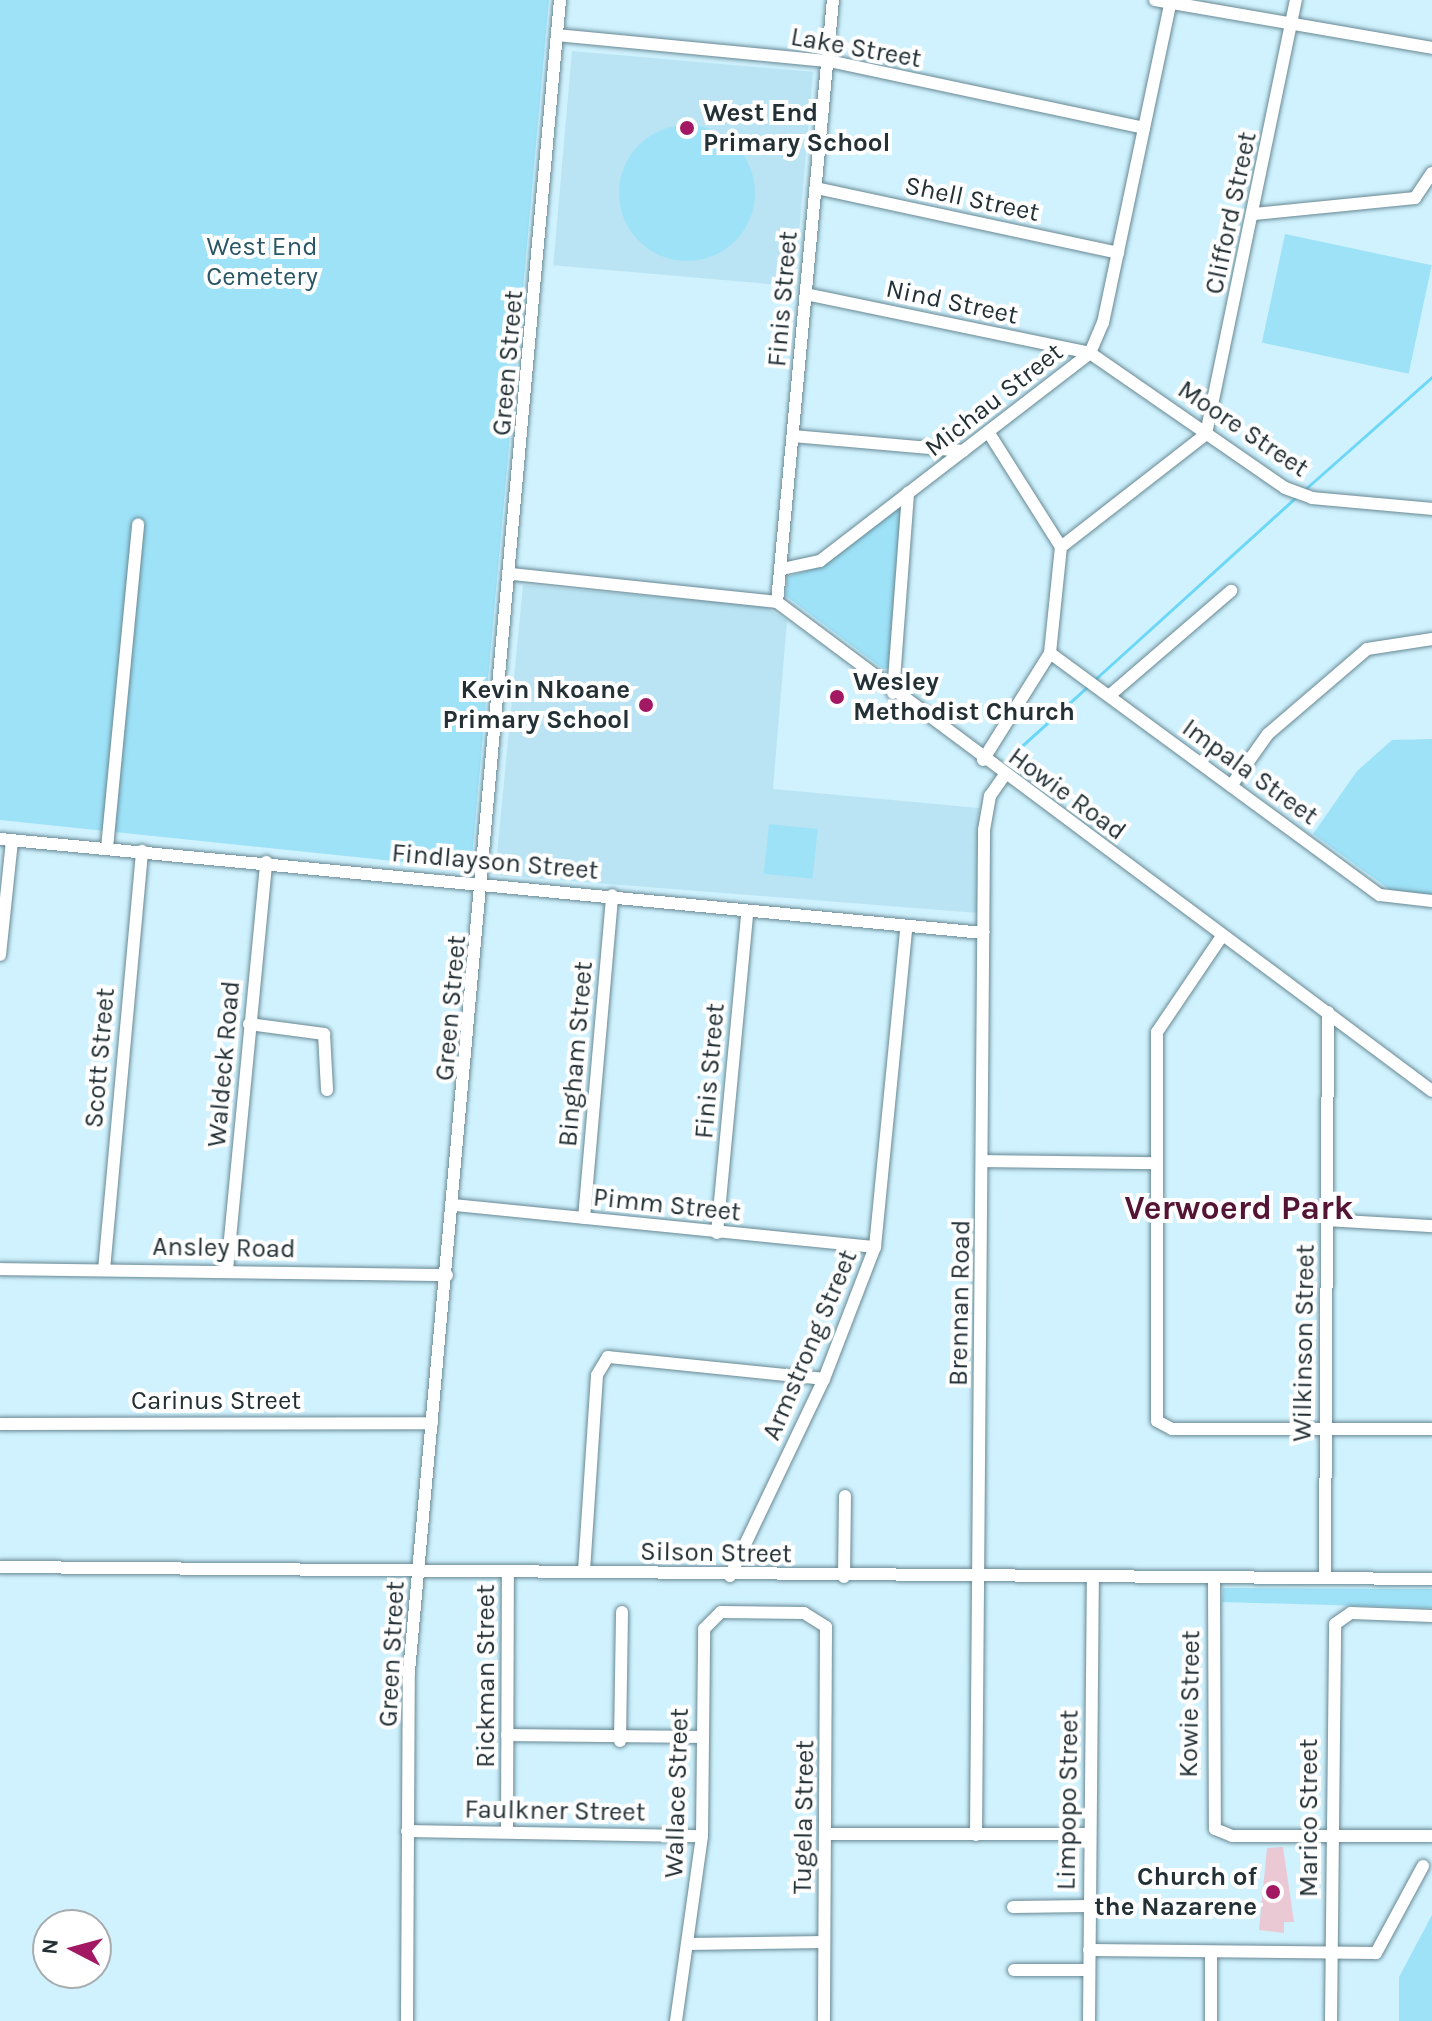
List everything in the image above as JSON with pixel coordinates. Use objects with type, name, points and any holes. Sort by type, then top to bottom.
[{"type":"street","name":"Green Street","points":[[407,2021],[407,1831],[419,1569],[485,882],[560,0]]},
{"type":"street","name":"Finis Street","points":[[777,602],[833,0]]},
{"type":"street","points":[[1155,0],[1432,48]]},
{"type":"street","name":"Clifford Street","points":[[1206,434],[1296,0]]},
{"type":"street","name":"Michau Street","points":[[782,569],[820,561],[1090,353],[1118,253],[1171,1]]},
{"type":"street","name":"Lake Street","points":[[557,35],[829,61],[1144,128]]},
{"type":"street","points":[[1254,214],[1415,198],[1432,173]]},
{"type":"street","name":"Shell Street","points":[[816,188],[1118,253]]},
{"type":"street","name":"Nind Street","points":[[806,294],[1090,353]]},
{"type":"street","name":"Moore Street","points":[[1090,353],[1300,495],[1432,509]]},
{"type":"street","points":[[983,760],[1050,653],[1061,547],[989,433]]},
{"type":"street","points":[[1061,547],[1206,434]]},
{"type":"street","points":[[793,436],[963,451]]},
{"type":"street","points":[[893,693],[908,493]]},
{"type":"street","points":[[107,848],[138,524]]},
{"type":"street","points":[[512,574],[777,602]]},
{"type":"street","points":[[1110,695],[1231,591]]},
{"type":"street","name":"Howie Road","points":[[777,602],[1004,776],[1432,1091]]},
{"type":"street","points":[[1231,786],[1268,734],[1367,649],[1432,639]]},
{"type":"street","name":"Impala Street","points":[[1050,653],[1380,895],[1432,901]]},
{"type":"street","name":"Brennan Road","points":[[976,1835],[984,830],[990,796],[1004,776]]},
{"type":"street","points":[[0,955],[6,840]]},
{"type":"street","name":"Findlayson Street","points":[[6,840],[485,882],[747,913],[984,933]]},
{"type":"street","name":"Scott Street","points":[[104,1270],[142,851]]},
{"type":"street","name":"Waldeck Road","points":[[227,1270],[266,862]]},
{"type":"street","name":"Bingham Street","points":[[584,1218],[612,895]]},
{"type":"street","name":"Finis Street","points":[[717,1233],[747,913]]},
{"type":"street","name":"Armstrong Street","points":[[730,1576],[824,1379],[875,1247],[906,928]]},
{"type":"street","points":[[1222,936],[1159,1024],[1154,1163],[1157,1421],[1172,1429],[1432,1429]]},
{"type":"street","name":"Wilkinson Street","points":[[1325,1578],[1328,1012]]},
{"type":"street","points":[[249,1024],[324,1034],[327,1090]]},
{"type":"street","points":[[983,1161],[1154,1163]]},
{"type":"street","name":"Pimm Street","points":[[454,1205],[875,1247]]},
{"type":"street","points":[[1327,1220],[1432,1226]]},
{"type":"street","name":"Ansley Road","points":[[0,1269],[447,1275]]},
{"type":"street","points":[[584,1571],[597,1375],[608,1357],[824,1379]]},
{"type":"street","name":"Carinus Street","points":[[0,1424],[432,1423]]},
{"type":"street","points":[[844,1577],[845,1496]]},
{"type":"street","name":"Silson Street","points":[[0,1567],[419,1569],[844,1577],[1432,1579]]},
{"type":"street","name":"Rickman Street","points":[[507,1831],[508,1571]]},
{"type":"street","name":"Kowie Street","points":[[1214,1578],[1215,1829],[1232,1836],[1331,1838]]},
{"type":"street","name":"Limpopo Street","points":[[1089,2021],[1093,1579]]},
{"type":"street","points":[[620,1741],[622,1612]]},
{"type":"street","name":"Tugela Street","points":[[710,1616],[817,1618],[827,1631],[824,2021]]},
{"type":"street","name":"Wallace Street","points":[[676,2021],[702,1836],[703,1737],[710,1616]]},
{"type":"street","name":"Marico Street","points":[[1331,2021],[1332,1640],[1339,1617],[1432,1616]]},
{"type":"street","points":[[507,1735],[620,1741],[703,1737]]},
{"type":"street","name":"Faulkner Street","points":[[407,1831],[702,1836]]},
{"type":"street","points":[[826,1834],[1089,1834]]},
{"type":"street","points":[[1331,1838],[1432,1836]]},
{"type":"street","points":[[1089,1950],[1331,1956],[1381,1950],[1423,1866]]},
{"type":"street","points":[[1013,1907],[1089,1906]]},
{"type":"street","points":[[687,1944],[824,1942]]},
{"type":"street","points":[[1211,1954],[1211,2021]]},
{"type":"street","points":[[1014,1970],[1089,1970]]},
{"type":"shaded area","name":"West End Primary School","points":[[572,51],[813,72],[794,286],[553,265]]},
{"type":"shaded area","name":"Kevin Nkoane Primary School","points":[[523,585],[765,606],[787,621],[773,789],[979,808],[978,913],[495,875]]},
{"type":"green space","name":"West End Cemetery","points":[[0,0],[549,0],[471,869],[0,820]]},
{"type":"green space","points":[[687,125],[713,131],[735,145],[749,167],[755,193],[749,219],[735,241],[713,255],[687,261],[661,255],[639,241],[625,219],[619,193],[625,167],[639,145],[661,131]]},
{"type":"green space","points":[[1285,234],[1432,265],[1409,374],[1262,343]]},
{"type":"green space","points":[[902,503],[891,668],[883,669],[786,596],[787,577],[819,567]]},
{"type":"green space","points":[[1432,739],[1432,897],[1400,897],[1313,834],[1357,771],[1392,740]]},
{"type":"green space","points":[[769,824],[818,829],[813,879],[764,874]]},
{"type":"green space","points":[[1223,1588],[1432,1589],[1432,1608],[1222,1602]]},
{"type":"green space","points":[[1432,1915],[1432,2021],[1399,2021],[1399,1977]]},
{"type":"building","name":"Church of the Nazarene","points":[[1283,1847],[1294,1922],[1284,1922],[1284,1933],[1259,1930],[1267,1848]]},
{"type":"waterway","points":[[1303,491],[1432,377]]},
{"type":"waterway","points":[[1092,682],[1297,496]]},
{"type":"waterway","points":[[1004,762],[1087,687]]},
{"type":"place","name":"West End Primary School","points":[[687,128]]},
{"type":"place","name":"Wesley Methodist Church","points":[[837,697]]},
{"type":"place","name":"Kevin Nkoane Primary School","points":[[646,705]]},
{"type":"place","name":"Church of the Nazarene","points":[[1273,1892]]},
{"type":"district","name":"Verwoerd Park","points":[[1239,1209]]}]
